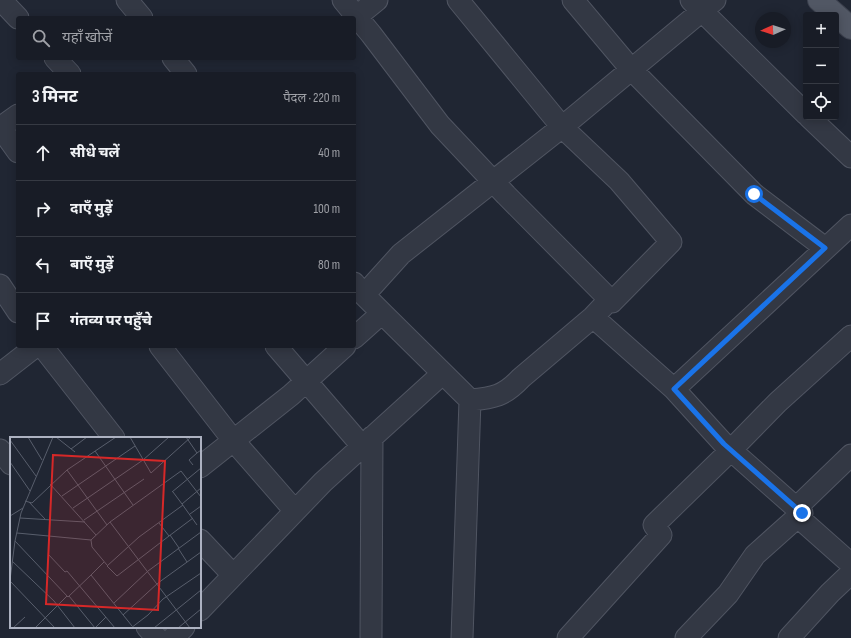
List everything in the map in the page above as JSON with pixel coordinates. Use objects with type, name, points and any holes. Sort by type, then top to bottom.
[{"type":"main road","points":[[819,0],[851,28]]},
{"type":"street","points":[[1,0],[16,16]]},
{"type":"street","points":[[127,0],[140,16]]},
{"type":"street","points":[[343,0],[355,16]]},
{"type":"street","points":[[377,0],[356,17],[440,125],[612,302],[671,242],[619,181],[562,127],[458,0]]},
{"type":"street","points":[[573,0],[631,70],[754,194],[825,248]]},
{"type":"street","points":[[610,299],[593,317],[521,378],[511,389],[492,398],[470,400],[442,374],[359,289],[631,70],[703,4],[803,111]]},
{"type":"street","points":[[57,60],[68,72]]},
{"type":"street","points":[[176,60],[184,72]]},
{"type":"street","points":[[16,116],[0,128],[16,149]]},
{"type":"street","points":[[812,120],[851,157]]},
{"type":"street","points":[[674,389],[851,225]]},
{"type":"street","points":[[0,285],[16,309]]},
{"type":"street","points":[[356,336],[382,313]]},
{"type":"street","points":[[593,317],[674,389],[730,451],[851,564]]},
{"type":"street","points":[[568,638],[661,535],[654,525],[778,402],[851,336]]},
{"type":"street","points":[[0,374],[33,348]]},
{"type":"street","points":[[44,348],[113,437]]},
{"type":"street","points":[[162,348],[233,440],[295,511]]},
{"type":"street","points":[[278,348],[306,382],[367,442],[371,638]]},
{"type":"street","points":[[201,466],[306,382],[343,348]]},
{"type":"street","points":[[201,609],[323,482],[442,374]]},
{"type":"street","points":[[462,638],[470,400]]},
{"type":"street","points":[[0,450],[10,463]]},
{"type":"street","points":[[686,638],[728,594],[755,555],[851,455]]},
{"type":"street","points":[[201,541],[232,575]]},
{"type":"street","points":[[790,638],[830,593],[851,573]]},
{"type":"street","points":[[148,628],[157,638]]},
{"type":"street","points":[[173,638],[183,628]]},
{"type":"route","points":[[754,194],[825,248],[674,389],[724,444],[802,513]]}]
